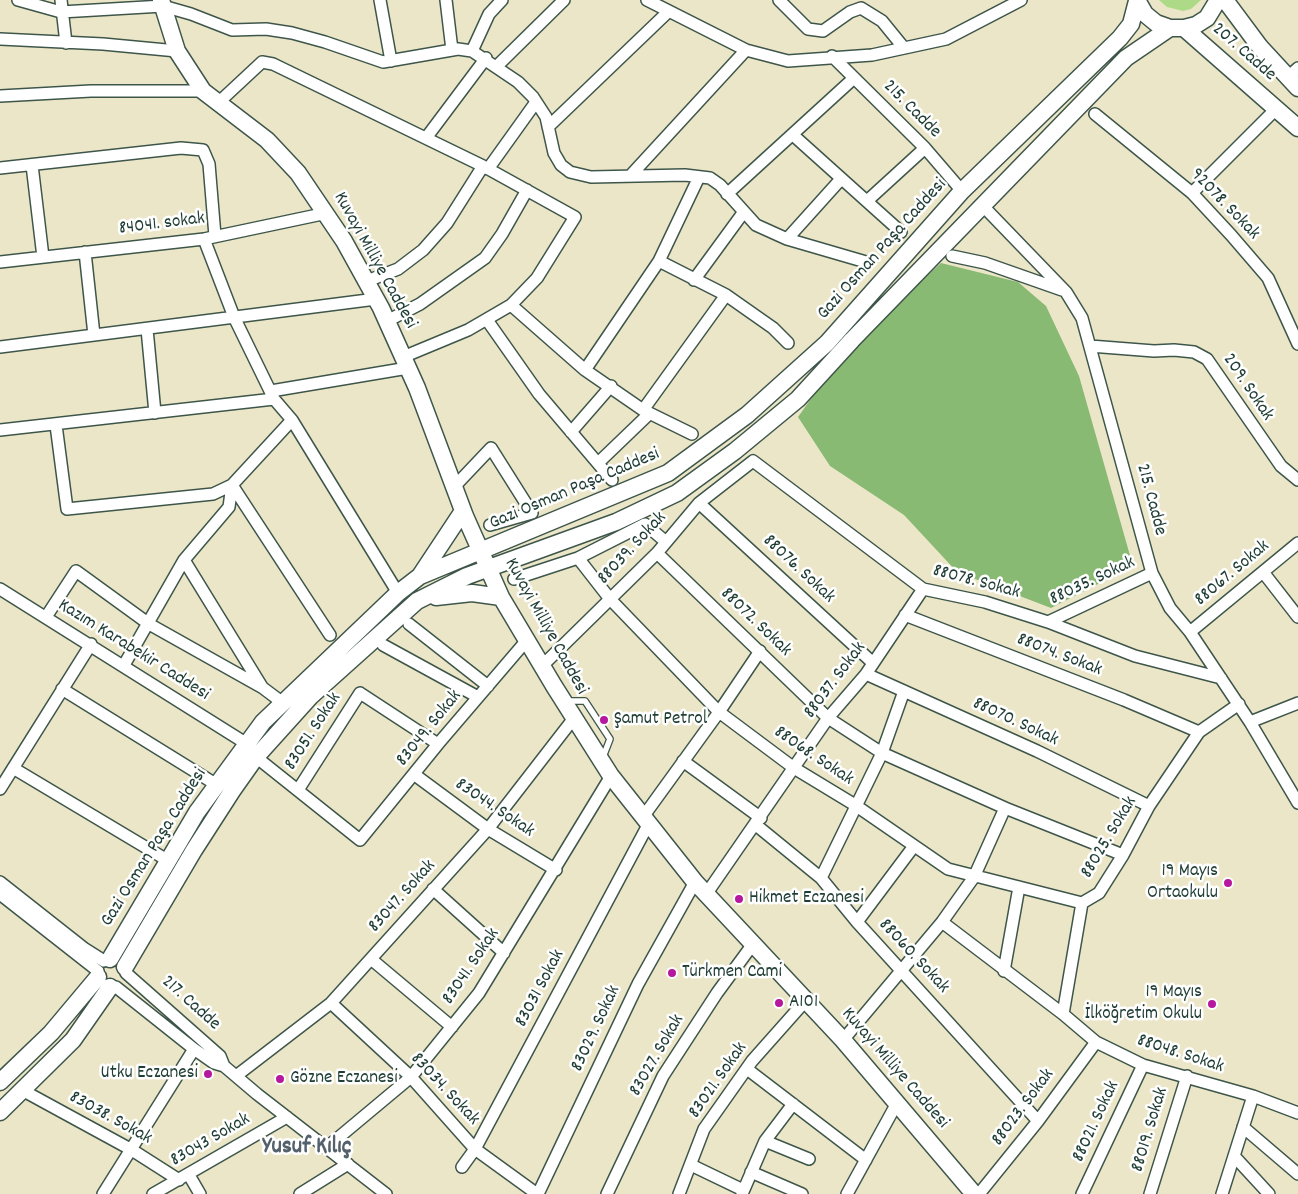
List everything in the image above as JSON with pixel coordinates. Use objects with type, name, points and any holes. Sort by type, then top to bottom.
[{"type":"main road","name":"Gazi Osman Paşa Caddesi","points":[[1137,0],[1131,24],[1120,38],[962,191],[827,343],[731,426],[668,473],[420,576],[398,592],[263,722],[252,751],[126,970],[121,984],[106,973],[167,860],[196,812],[216,785],[252,751],[311,696],[417,601],[467,576],[616,522],[642,510],[677,493],[735,452],[798,399],[852,340],[1126,58],[1177,28],[1196,25],[1207,18],[1218,0]]},
{"type":"main road","name":"207. Cadde","points":[[1137,0],[1150,19],[1177,28],[1298,128]]},
{"type":"main road","name":"207. Cadde","points":[[1225,0],[1260,47],[1295,77]]},
{"type":"main road","name":"Kuvayi Milliye Caddesi","points":[[162,3],[177,51],[203,91],[267,140],[298,173],[327,213],[367,281],[387,320],[463,512],[501,597],[563,701],[611,776],[695,882],[844,1040],[974,1194]]},
{"type":"main road","points":[[420,576],[463,512]]},
{"type":"main road","points":[[417,601],[451,594],[501,597]]},
{"type":"main road","points":[[0,1082],[51,1033],[106,973],[116,959],[126,970]]},
{"type":"main road","points":[[0,1112],[73,1040],[106,973]]},
{"type":"street","points":[[18,0],[61,6],[162,3],[232,30],[266,29],[292,33],[383,62],[452,50],[472,51],[486,58],[518,82],[536,102],[546,117],[554,153],[570,172],[591,177],[710,178],[756,225],[787,239],[866,262]]},
{"type":"street","points":[[380,0],[391,61]]},
{"type":"street","points":[[446,0],[452,50]]},
{"type":"street","points":[[472,51],[489,14],[502,0]]},
{"type":"street","points":[[497,66],[564,0]]},
{"type":"street","points":[[647,0],[746,50],[788,61],[832,56],[872,55],[946,39],[1021,0]]},
{"type":"street","points":[[779,0],[808,29],[823,31],[850,12],[861,8],[882,21],[904,48]]},
{"type":"street","points":[[61,6],[66,43]]},
{"type":"street","points":[[548,127],[669,11]]},
{"type":"street","points":[[0,39],[177,51]]},
{"type":"street","points":[[631,176],[746,50]]},
{"type":"street","name":"215. Cadde","points":[[832,56],[925,148],[962,191]]},
{"type":"street","points":[[426,138],[486,58]]},
{"type":"street","points":[[0,430],[155,413],[273,395],[405,363],[487,320],[511,305],[538,278],[575,217],[486,168],[273,64],[262,62],[218,103]]},
{"type":"street","points":[[727,194],[854,78]]},
{"type":"street","points":[[0,96],[91,91],[203,91]]},
{"type":"street","points":[[367,281],[398,269],[423,250],[447,223],[536,102]]},
{"type":"street","points":[[1192,193],[1276,109]]},
{"type":"street","name":"92078. Sokak","points":[[1094,114],[1192,193],[1268,278],[1298,344]]},
{"type":"street","points":[[793,134],[901,232]]},
{"type":"street","points":[[0,168],[181,148],[203,150],[209,164],[210,238],[234,317],[273,395],[292,420],[398,592]]},
{"type":"street","points":[[868,201],[925,148]]},
{"type":"street","points":[[32,165],[43,257]]},
{"type":"street","points":[[585,370],[659,262],[699,177]]},
{"type":"street","points":[[787,239],[841,179]]},
{"type":"street","points":[[387,320],[420,304],[485,258],[502,234],[527,190]]},
{"type":"street","name":"215. Cadde","points":[[983,206],[1066,292],[1082,318],[1152,573],[1170,608],[1190,632],[1250,722],[1298,803]]},
{"type":"street","name":"84041. sokak","points":[[0,262],[210,238],[327,213]]},
{"type":"street","points":[[694,280],[744,213]]},
{"type":"street","points":[[84,252],[94,335]]},
{"type":"street","points":[[952,256],[986,263],[1066,292]]},
{"type":"street","points":[[659,262],[726,295],[773,328],[788,343]]},
{"type":"street","points":[[598,463],[646,412],[726,295]]},
{"type":"street","points":[[0,347],[376,299]]},
{"type":"street","points":[[511,305],[585,370],[611,386],[646,412],[692,434]]},
{"type":"street","points":[[487,320],[539,394],[612,480]]},
{"type":"street","points":[[147,328],[155,413]]},
{"type":"street","name":"209. Sokak","points":[[1090,346],[1194,352],[1207,359],[1281,466],[1298,480]]},
{"type":"street","points":[[571,432],[611,386]]},
{"type":"street","points":[[56,425],[67,509],[213,494],[232,485],[292,420]]},
{"type":"street","points":[[454,487],[491,448],[532,512],[490,525]]},
{"type":"street","name":"88039. Sokak","points":[[542,666],[657,553],[699,503],[753,461]]},
{"type":"street","name":"88078. Sokak","points":[[753,461],[923,589],[984,602],[1048,622],[1135,656],[1221,678]]},
{"type":"street","points":[[124,665],[184,560],[229,507],[232,485]]},
{"type":"street","points":[[232,485],[330,635]]},
{"type":"street","name":"88076. Sokak","points":[[699,503],[873,662]]},
{"type":"street","points":[[514,579],[578,558],[645,524],[666,542]]},
{"type":"street","name":"88067. Sokak","points":[[1190,632],[1298,543]]},
{"type":"street","name":"88072. Sokak","points":[[657,553],[828,718]]},
{"type":"street","name":"88068. Sokak","points":[[578,558],[610,599],[719,712],[794,768],[855,805],[948,869],[1082,903]]},
{"type":"street","points":[[184,560],[263,688]]},
{"type":"street","points":[[46,617],[76,571],[149,624],[263,688],[283,703]]},
{"type":"street","points":[[1262,572],[1298,618]]},
{"type":"street","name":"88035. Sokak","points":[[1048,622],[1152,573]]},
{"type":"street","name":"Kazım Karabekir Caddesi","points":[[0,589],[124,665],[252,751],[360,840]]},
{"type":"street","name":"88037. Sokak","points":[[707,893],[828,718],[866,674],[923,589]]},
{"type":"street","name":"88074. Sokak","points":[[905,615],[1124,700],[1199,732]]},
{"type":"street","points":[[409,624],[488,686]]},
{"type":"street","name":"83049. Sokak","points":[[360,840],[415,775],[438,744],[527,640]]},
{"type":"street","points":[[0,789],[91,644]]},
{"type":"street","points":[[383,645],[478,697]]},
{"type":"street","name":"83031 Sokak","points":[[462,1167],[475,1149],[646,821],[683,761],[760,651]]},
{"type":"street","name":"88070. Sokak","points":[[866,674],[1149,806]]},
{"type":"street","points":[[62,689],[216,785]]},
{"type":"street","points":[[821,878],[882,753],[904,691]]},
{"type":"street","name":"83051. Sokak","points":[[298,790],[360,693],[438,744]]},
{"type":"street","points":[[1250,722],[1298,703]]},
{"type":"street","name":"88025. Sokak","points":[[1063,1014],[1082,903],[1099,893],[1123,855],[1149,806],[1199,732],[1238,704]]},
{"type":"street","name":"83047. Sokak","points":[[236,1076],[331,1003],[488,829],[574,718]]},
{"type":"street","points":[[828,718],[882,753],[1004,808],[1123,855]]},
{"type":"street","name":"88060. Sokak","points":[[683,761],[758,821],[821,878],[858,922],[1038,1121]]},
{"type":"street","points":[[13,768],[167,860]]},
{"type":"street","name":"83044. Sokak","points":[[415,775],[488,829],[556,870]]},
{"type":"street","name":"83041. Sokak","points":[[326,1148],[411,1077],[479,994],[556,870],[611,776]]},
{"type":"street","points":[[844,1040],[942,922],[974,877],[1004,808]]},
{"type":"street","points":[[858,922],[914,846]]},
{"type":"street","name":"217. Cadde","points":[[0,882],[85,949],[106,973]]},
{"type":"street","name":"83029. Sokak","points":[[538,1194],[638,984],[695,882]]},
{"type":"street","points":[[1004,971],[1019,887]]},
{"type":"street","points":[[434,889],[504,953]]},
{"type":"street","name":"217. Cadde","points":[[0,894],[106,973],[194,1048],[236,1076],[386,1194]]},
{"type":"street","name":"88048. Sokak","points":[[942,922],[1063,1014],[1096,1042],[1143,1065],[1253,1096],[1298,1114]]},
{"type":"street","name":"83027. Sokak","points":[[607,1194],[663,1076],[717,993],[753,944]]},
{"type":"street","points":[[371,959],[452,1027]]},
{"type":"street","name":"217. Cadde","points":[[126,970],[220,1056],[219,1064]]},
{"type":"street","name":"83021. Sokak","points":[[679,1194],[704,1129],[747,1069],[807,999]]},
{"type":"street","name":"83034. Sokak","points":[[331,1003],[411,1077],[475,1149],[538,1194]]},
{"type":"street","name":"88023. Sokak","points":[[979,1194],[1038,1121],[1096,1042]]},
{"type":"street","points":[[103,1194],[194,1048]]},
{"type":"street","name":"88021. Sokak","points":[[1082,1194],[1143,1065]]},
{"type":"street","points":[[747,1069],[866,1160]]},
{"type":"street","name":"88019. Sokak","points":[[1150,1194],[1187,1076]]},
{"type":"street","name":"83038. Sokak","points":[[22,1090],[184,1177]]},
{"type":"street","points":[[1222,1194],[1253,1096]]},
{"type":"street","points":[[847,1194],[897,1103]]},
{"type":"street","points":[[691,1165],[742,1192],[765,1141],[792,1104]]},
{"type":"street","name":"83043 Sokak","points":[[153,1194],[287,1117]]},
{"type":"street","points":[[1243,1128],[1298,1174]]},
{"type":"street","points":[[765,1141],[809,1159]]},
{"type":"street","points":[[1234,1156],[1269,1194]]},
{"type":"street","points":[[300,1194],[348,1164]]},
{"type":"street","points":[[751,1172],[802,1194]]},
{"type":"street","points":[[184,1177],[200,1194]]},
{"type":"lane","points":[[563,701],[585,701],[610,739],[602,762]]},
{"type":"green space","points":[[1159,0],[1201,0],[1191,9],[1183,11],[1167,7]]},
{"type":"green space","points":[[941,263],[1018,282],[1046,306],[1079,376],[1133,566],[1051,608],[957,572],[904,515],[830,466],[798,417],[830,372],[906,295]]},
{"type":"place","name":"Şamut Petrol","points":[[604,720]]},
{"type":"place","name":"19 Mayıs Ortaokulu","points":[[1228,883]]},
{"type":"place","name":"Hikmet Eczanesi","points":[[739,899]]},
{"type":"place","name":"Türkmen Cami","points":[[672,973]]},
{"type":"place","name":"A101","points":[[779,1003]]},
{"type":"place","name":"19 Mayıs İlköğretim Okulu","points":[[1212,1004]]},
{"type":"place","name":"Utku Eczanesi","points":[[208,1074]]},
{"type":"place","name":"Gözne Eczanesi","points":[[280,1079]]},
{"type":"district","name":"Yusuf Kılıç","points":[[307,1149]]}]
